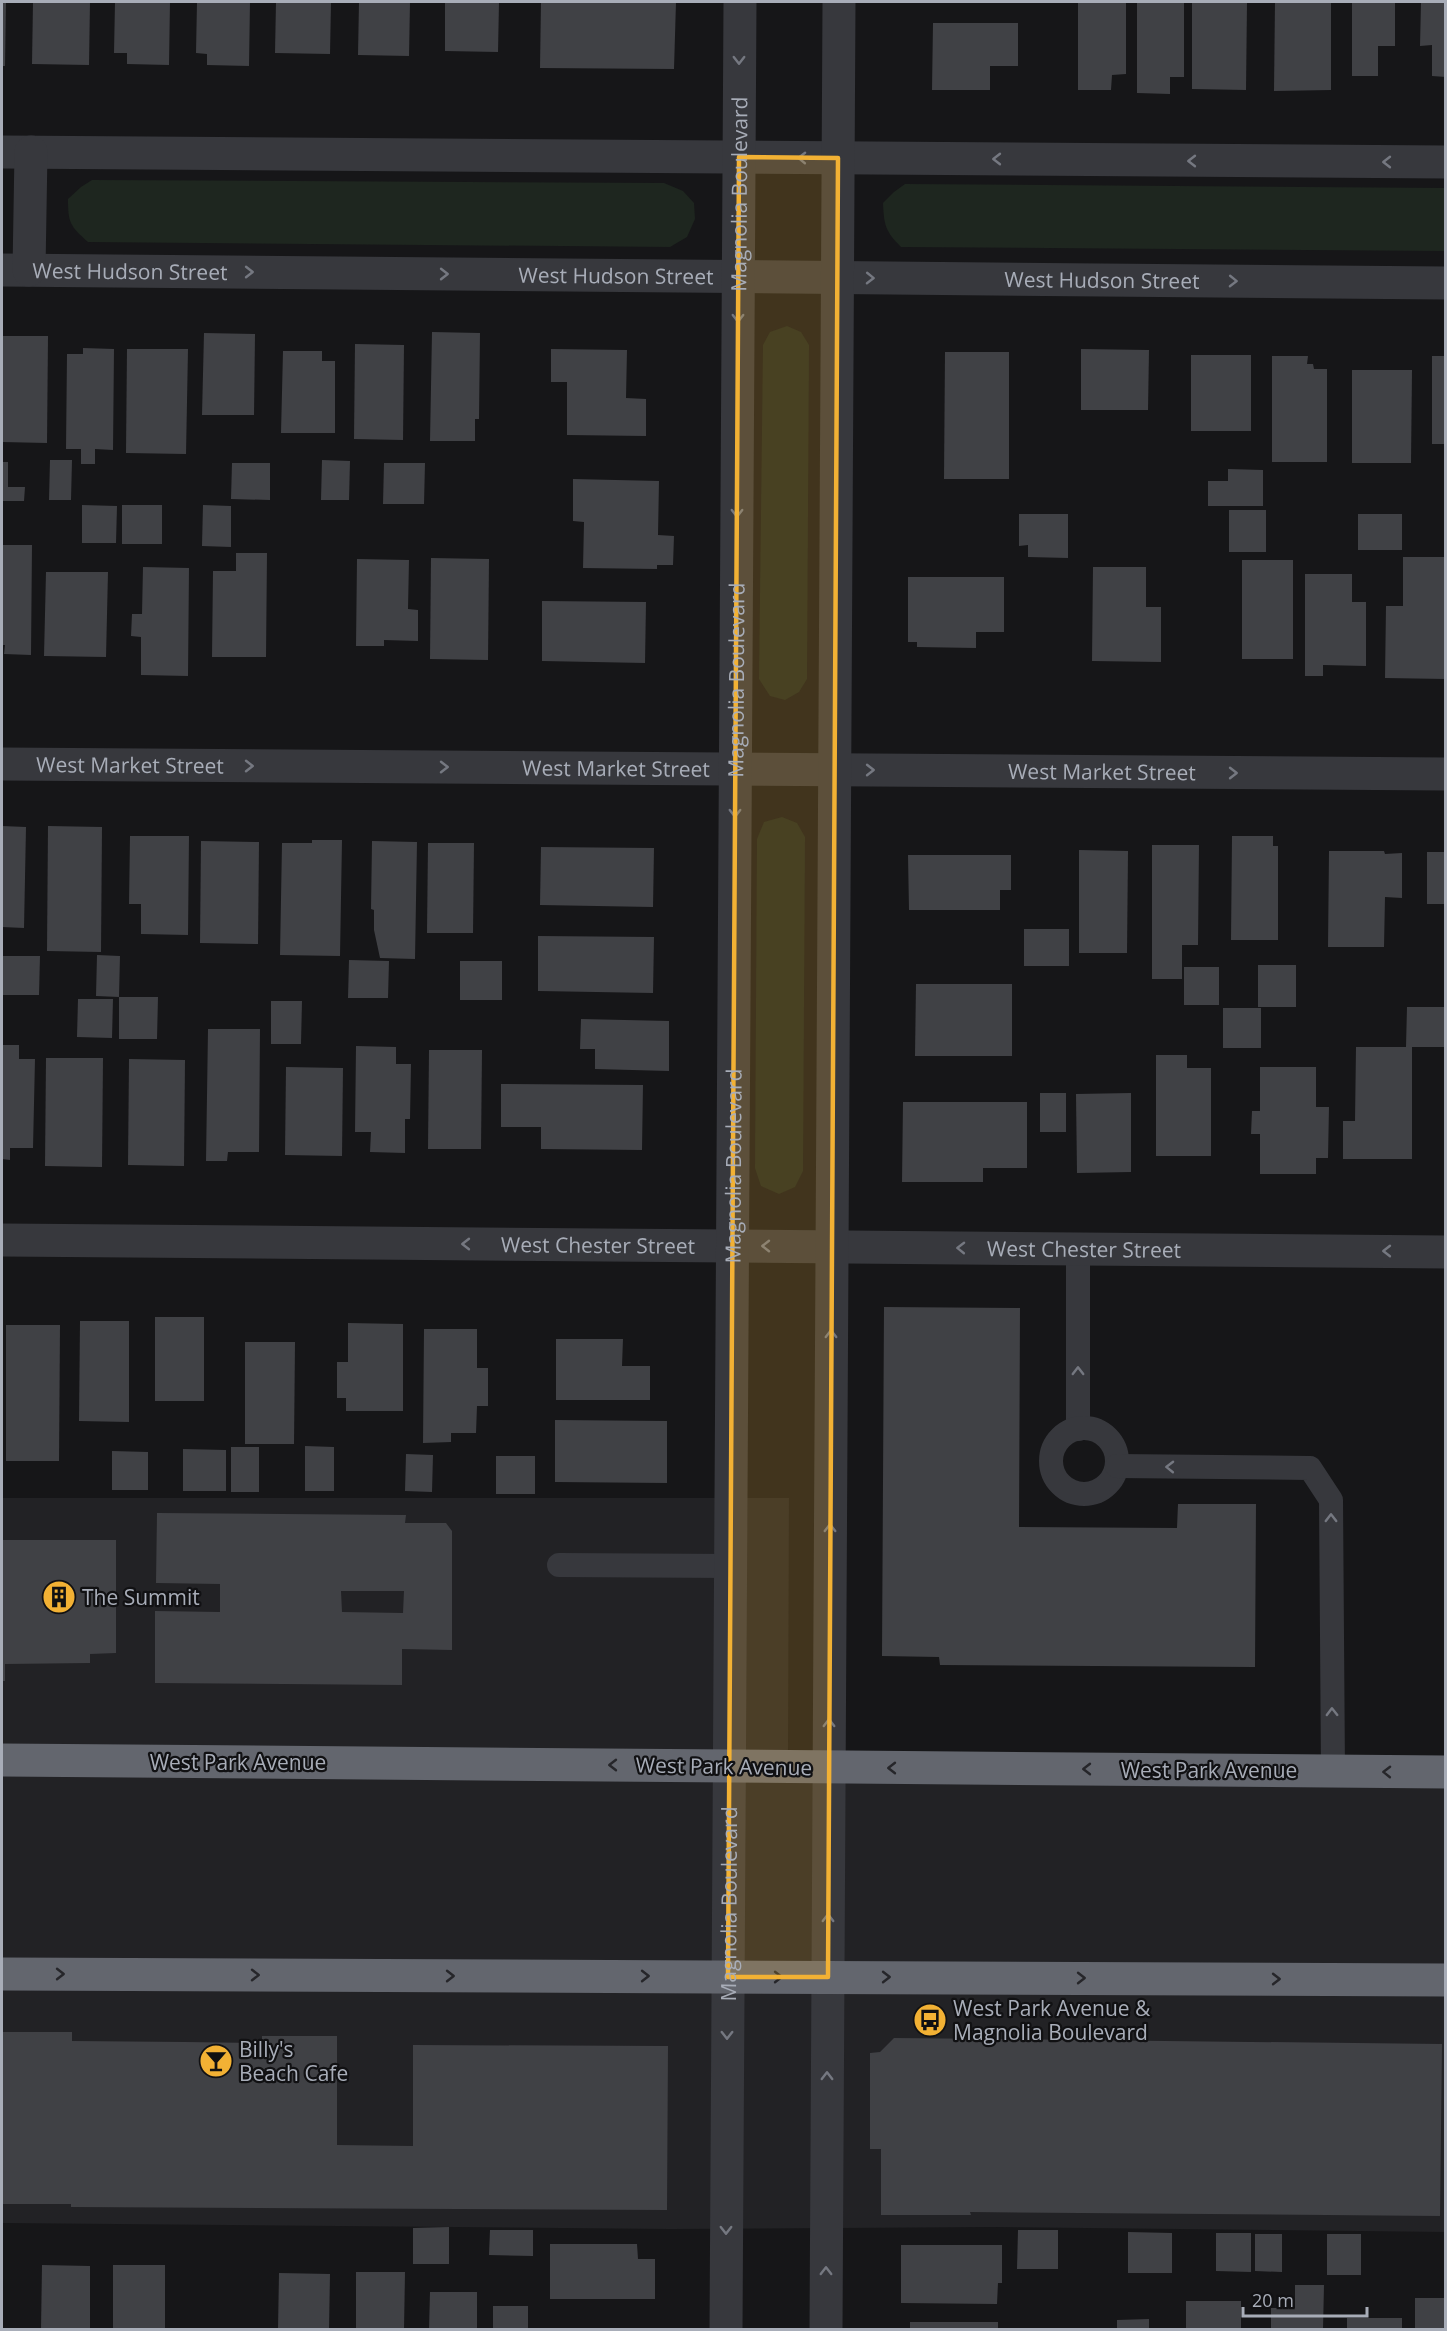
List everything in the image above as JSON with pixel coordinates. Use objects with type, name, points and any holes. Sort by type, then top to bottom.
[{"type":"highway","name":"West Park Avenue","points":[[2,1760],[1446,1772]]},
{"type":"highway","points":[[2,1974],[1446,1980]]},
{"type":"street","name":"Magnolia Boulevard","points":[[726,2330],[740,2]]},
{"type":"street","points":[[826,2330],[838,2]]},
{"type":"street","points":[[15,270],[16,152],[1446,162]]},
{"type":"street","name":"West Hudson Street","points":[[15,270],[1446,283]]},
{"type":"street","name":"West Market Street","points":[[2,764],[1446,774]]},
{"type":"street","name":"West Chester Street","points":[[2,1240],[1446,1252]]},
{"type":"lane","points":[[1078,1249],[1078,1429]]},
{"type":"lane","points":[[1078,1429],[1099,1431],[1107,1438],[1117,1456],[1114,1477],[1107,1486],[1097,1492],[1075,1493],[1065,1488],[1057,1480],[1053,1470],[1054,1448],[1060,1439],[1078,1429]]},
{"type":"lane","points":[[1117,1466],[1310,1468],[1331,1500],[1333,1771]]},
{"type":"lane","points":[[559,1565],[730,1566]]},
{"type":"highlighted area","points":[[739,157],[838,158],[828,1977],[728,1977]]},
{"type":"shaded area","points":[[92,180],[664,183],[683,191],[694,203],[695,219],[687,237],[670,247],[88,242],[71,224],[68,199]]},
{"type":"shaded area","points":[[905,184],[1445,188],[1445,251],[901,247],[886,227],[883,203]]},
{"type":"shaded area","points":[[787,326],[801,332],[809,345],[807,679],[799,692],[785,700],[770,696],[759,679],[763,345],[770,332]]},
{"type":"shaded area","points":[[782,817],[797,823],[805,837],[803,1171],[795,1187],[779,1194],[761,1186],[755,1168],[757,839],[764,822]]},
{"type":"shaded area","points":[[2,1498],[789,1498],[788,1756],[1445,1762],[1445,2232],[992,2227],[670,2229],[2,2223]]},
{"type":"building","points":[[2,2],[6,2],[5,66],[2,66]]},
{"type":"building","points":[[33,2],[90,2],[89,65],[32,64]]},
{"type":"building","points":[[115,2],[170,2],[169,65],[127,64],[127,53],[114,53]]},
{"type":"building","points":[[197,2],[250,2],[249,66],[207,65],[207,54],[196,53]]},
{"type":"building","points":[[276,2],[331,2],[330,54],[275,53]]},
{"type":"building","points":[[359,2],[410,2],[409,56],[358,55]]},
{"type":"building","points":[[445,2],[499,2],[498,52],[445,51]]},
{"type":"building","points":[[541,2],[676,2],[674,69],[540,68]]},
{"type":"building","points":[[1078,2],[1126,2],[1126,74],[1112,75],[1111,90],[1078,90]]},
{"type":"building","points":[[1137,2],[1184,2],[1184,77],[1170,77],[1170,94],[1137,93]]},
{"type":"building","points":[[1192,2],[1247,2],[1246,90],[1192,89]]},
{"type":"building","points":[[1275,2],[1331,2],[1331,90],[1274,91]]},
{"type":"building","points":[[1352,2],[1395,2],[1395,46],[1378,46],[1378,76],[1352,76]]},
{"type":"building","points":[[1421,2],[1446,2],[1446,77],[1432,76],[1432,45],[1420,46]]},
{"type":"building","points":[[933,23],[1018,23],[1018,66],[990,66],[990,90],[932,90]]},
{"type":"building","points":[[432,332],[480,333],[479,419],[475,419],[475,441],[430,441]]},
{"type":"building","points":[[204,333],[255,334],[254,415],[202,415]]},
{"type":"building","points":[[2,336],[48,336],[47,443],[2,442]]},
{"type":"building","points":[[355,344],[404,345],[403,440],[354,439]]},
{"type":"building","points":[[83,348],[114,349],[113,450],[95,449],[95,464],[81,464],[81,449],[66,449],[67,354],[83,354]]},
{"type":"building","points":[[127,349],[188,349],[186,454],[126,453]]},
{"type":"building","points":[[551,349],[627,350],[626,398],[646,399],[646,436],[567,435],[567,382],[551,382]]},
{"type":"building","points":[[1081,349],[1149,350],[1148,410],[1081,410]]},
{"type":"building","points":[[283,351],[322,351],[322,361],[335,361],[335,433],[281,433]]},
{"type":"building","points":[[945,352],[1009,352],[1009,479],[944,479]]},
{"type":"building","points":[[1191,355],[1251,355],[1251,431],[1191,431]]},
{"type":"building","points":[[1272,356],[1308,356],[1307,364],[1313,364],[1314,369],[1327,369],[1327,462],[1272,462]]},
{"type":"building","points":[[1432,356],[1446,356],[1446,444],[1432,444]]},
{"type":"building","points":[[1352,370],[1412,370],[1411,463],[1352,463]]},
{"type":"building","points":[[50,460],[72,460],[71,500],[49,500]]},
{"type":"building","points":[[322,460],[350,461],[349,500],[321,500]]},
{"type":"building","points":[[2,462],[8,462],[8,487],[25,487],[24,501],[2,501]]},
{"type":"building","points":[[232,463],[270,463],[270,500],[231,499]]},
{"type":"building","points":[[384,463],[425,463],[424,504],[383,504]]},
{"type":"building","points":[[1228,469],[1263,470],[1263,506],[1208,506],[1208,481],[1228,481]]},
{"type":"building","points":[[573,479],[659,481],[658,535],[674,536],[673,565],[657,565],[657,569],[583,568],[584,522],[573,521]]},
{"type":"building","points":[[82,505],[117,506],[116,543],[82,543]]},
{"type":"building","points":[[122,505],[162,505],[162,544],[122,544]]},
{"type":"building","points":[[203,505],[231,506],[231,547],[202,546]]},
{"type":"building","points":[[1229,510],[1266,510],[1266,552],[1229,552]]},
{"type":"building","points":[[1019,514],[1068,514],[1068,558],[1028,557],[1028,545],[1019,546]]},
{"type":"building","points":[[1358,514],[1402,514],[1402,550],[1358,550]]},
{"type":"building","points":[[2,545],[32,545],[31,655],[4,654],[5,645],[2,645]]},
{"type":"building","points":[[236,553],[267,553],[266,657],[212,657],[213,571],[236,571]]},
{"type":"building","points":[[1403,557],[1446,557],[1446,679],[1385,678],[1386,606],[1403,606]]},
{"type":"building","points":[[431,558],[489,559],[488,660],[430,659]]},
{"type":"building","points":[[357,559],[409,560],[408,609],[418,610],[418,641],[384,640],[384,646],[356,646]]},
{"type":"building","points":[[1242,560],[1293,560],[1293,659],[1242,659]]},
{"type":"building","points":[[143,567],[189,568],[188,676],[141,675],[141,637],[131,636],[132,614],[142,614]]},
{"type":"building","points":[[1093,567],[1146,567],[1146,607],[1161,607],[1161,662],[1092,661]]},
{"type":"building","points":[[46,572],[108,572],[106,657],[44,656]]},
{"type":"building","points":[[1305,574],[1352,574],[1352,602],[1366,602],[1366,666],[1323,665],[1323,676],[1305,676]]},
{"type":"building","points":[[908,577],[1004,577],[1004,632],[976,632],[976,648],[917,647],[917,642],[908,642]]},
{"type":"building","points":[[542,601],[646,602],[645,663],[542,661]]},
{"type":"building","points":[[2,826],[26,827],[24,928],[2,927]]},
{"type":"building","points":[[48,826],[102,827],[101,952],[47,951]]},
{"type":"building","points":[[130,836],[189,836],[188,935],[141,934],[141,904],[129,904]]},
{"type":"building","points":[[1232,836],[1273,836],[1273,846],[1278,846],[1278,940],[1231,940]]},
{"type":"building","points":[[312,840],[342,840],[340,956],[280,955],[282,843],[312,843]]},
{"type":"building","points":[[201,841],[259,842],[258,944],[200,943]]},
{"type":"building","points":[[372,841],[417,842],[415,959],[380,958],[374,930],[374,910],[371,909]]},
{"type":"building","points":[[428,843],[474,843],[473,933],[427,933]]},
{"type":"building","points":[[1152,845],[1199,845],[1198,945],[1182,945],[1182,979],[1152,979]]},
{"type":"building","points":[[541,847],[654,848],[653,907],[540,905]]},
{"type":"building","points":[[1079,850],[1128,851],[1127,953],[1079,953]]},
{"type":"building","points":[[1329,851],[1402,853],[1402,898],[1385,897],[1384,947],[1328,947]]},
{"type":"building","points":[[1427,852],[1446,852],[1446,904],[1427,904]]},
{"type":"building","points":[[908,855],[1011,855],[1011,890],[1000,890],[1000,910],[909,910]]},
{"type":"building","points":[[1024,929],[1069,929],[1069,966],[1024,966]]},
{"type":"building","points":[[538,936],[654,937],[653,993],[538,991]]},
{"type":"building","points":[[97,955],[120,956],[119,997],[96,996]]},
{"type":"building","points":[[2,956],[40,956],[39,995],[2,995]]},
{"type":"building","points":[[349,960],[389,961],[388,998],[348,998]]},
{"type":"building","points":[[460,961],[502,961],[502,1000],[460,1000]]},
{"type":"building","points":[[1258,965],[1296,965],[1296,1007],[1258,1007]]},
{"type":"building","points":[[1184,967],[1219,967],[1219,1005],[1184,1005]]},
{"type":"building","points":[[916,984],[1012,984],[1012,1056],[915,1056]]},
{"type":"building","points":[[119,997],[158,997],[157,1039],[119,1039]]},
{"type":"building","points":[[78,999],[113,999],[112,1038],[77,1037]]},
{"type":"building","points":[[271,1001],[302,1001],[301,1044],[271,1044]]},
{"type":"building","points":[[1407,1007],[1446,1007],[1446,1047],[1412,1047],[1412,1159],[1343,1159],[1343,1121],[1355,1121],[1356,1047],[1406,1047]]},
{"type":"building","points":[[1223,1008],[1261,1008],[1261,1048],[1223,1048]]},
{"type":"building","points":[[581,1019],[669,1021],[669,1071],[595,1069],[595,1049],[580,1049]]},
{"type":"building","points":[[208,1029],[260,1029],[259,1152],[228,1152],[227,1161],[206,1161]]},
{"type":"building","points":[[2,1045],[19,1045],[19,1059],[35,1059],[33,1148],[10,1148],[10,1160],[2,1159]]},
{"type":"building","points":[[356,1046],[396,1047],[396,1064],[411,1064],[410,1119],[405,1119],[405,1153],[370,1152],[371,1132],[355,1132]]},
{"type":"building","points":[[429,1050],[482,1050],[481,1149],[428,1149]]},
{"type":"building","points":[[1156,1055],[1187,1055],[1187,1068],[1211,1068],[1211,1156],[1156,1156]]},
{"type":"building","points":[[46,1058],[103,1058],[102,1167],[45,1166]]},
{"type":"building","points":[[129,1059],[185,1060],[184,1166],[128,1165]]},
{"type":"building","points":[[286,1067],[343,1068],[342,1156],[285,1155]]},
{"type":"building","points":[[1260,1067],[1316,1067],[1316,1107],[1329,1107],[1328,1158],[1316,1158],[1316,1174],[1260,1174],[1260,1134],[1251,1134],[1252,1111],[1260,1111]]},
{"type":"building","points":[[501,1084],[643,1085],[642,1150],[541,1149],[541,1127],[501,1127]]},
{"type":"building","points":[[1040,1093],[1066,1093],[1066,1132],[1040,1132]]},
{"type":"building","points":[[1131,1093],[1131,1172],[1077,1173],[1076,1094]]},
{"type":"building","points":[[903,1102],[1027,1102],[1027,1168],[983,1168],[983,1182],[902,1182]]},
{"type":"building","points":[[884,1307],[1020,1308],[1019,1527],[1177,1528],[1178,1504],[1256,1504],[1255,1667],[940,1665],[939,1657],[882,1656]]},
{"type":"building","points":[[155,1317],[204,1317],[204,1401],[155,1401]]},
{"type":"building","points":[[80,1321],[129,1321],[129,1422],[79,1421]]},
{"type":"building","points":[[348,1323],[403,1324],[403,1411],[346,1411],[346,1398],[337,1398],[337,1362],[348,1362]]},
{"type":"building","points":[[6,1325],[60,1325],[59,1461],[6,1461]]},
{"type":"building","points":[[424,1329],[477,1329],[477,1368],[488,1368],[488,1406],[477,1406],[476,1433],[451,1433],[451,1442],[423,1443]]},
{"type":"building","points":[[556,1339],[623,1339],[622,1366],[650,1366],[650,1400],[556,1400]]},
{"type":"building","points":[[245,1342],[295,1342],[294,1444],[245,1444]]},
{"type":"building","points":[[555,1420],[667,1421],[667,1483],[555,1482]]},
{"type":"building","points":[[305,1446],[334,1447],[334,1491],[305,1491]]},
{"type":"building","points":[[231,1447],[259,1447],[259,1492],[231,1492]]},
{"type":"building","points":[[183,1449],[226,1450],[226,1491],[183,1491]]},
{"type":"building","points":[[112,1451],[148,1452],[148,1490],[112,1490]]},
{"type":"building","points":[[406,1454],[433,1455],[432,1492],[405,1491]]},
{"type":"building","points":[[496,1456],[535,1456],[535,1494],[496,1494]]},
{"type":"building","points":[[157,1513],[406,1515],[405,1523],[446,1523],[452,1531],[452,1650],[402,1649],[402,1685],[155,1683],[155,1611],[220,1612],[220,1584],[156,1583]],"holes":[[[341,1591],[404,1591],[403,1613],[342,1612]]]},
{"type":"building","name":"The Summit","points":[[2,1540],[116,1540],[116,1653],[90,1654],[90,1663],[5,1664],[5,1681],[2,1681]]},
{"type":"building","points":[[2,2032],[72,2032],[72,2041],[262,2043],[262,2036],[337,2036],[337,2145],[413,2146],[413,2045],[668,2046],[667,2210],[71,2207],[71,2204],[2,2204]]},
{"type":"building","points":[[894,2038],[1442,2044],[1440,2216],[970,2212],[971,2215],[881,2215],[881,2149],[870,2149],[870,2053],[880,2052]]},
{"type":"building","points":[[449,2227],[449,2264],[413,2264],[413,2228]]},
{"type":"building","points":[[490,2230],[533,2230],[533,2256],[489,2255]]},
{"type":"building","points":[[1018,2230],[1058,2230],[1058,2269],[1017,2269]]},
{"type":"building","points":[[1128,2232],[1172,2233],[1172,2273],[1128,2273]]},
{"type":"building","points":[[1216,2233],[1251,2233],[1251,2272],[1216,2271]]},
{"type":"building","points":[[1255,2234],[1282,2234],[1282,2272],[1255,2271]]},
{"type":"building","points":[[1327,2234],[1361,2234],[1361,2275],[1327,2275]]},
{"type":"building","points":[[550,2244],[637,2244],[638,2259],[655,2259],[655,2299],[550,2299]]},
{"type":"building","points":[[901,2245],[1002,2245],[1002,2283],[998,2283],[997,2304],[901,2303]]},
{"type":"building","points":[[42,2265],[90,2266],[90,2330],[41,2330]]},
{"type":"building","points":[[113,2265],[165,2265],[165,2330],[113,2330]]},
{"type":"building","points":[[356,2272],[405,2272],[404,2330],[356,2330]]},
{"type":"building","points":[[279,2273],[330,2274],[329,2330],[278,2330]]},
{"type":"building","points":[[1295,2285],[1324,2285],[1323,2330],[1271,2330],[1271,2308],[1295,2308]]},
{"type":"building","points":[[430,2292],[477,2292],[477,2330],[429,2330]]},
{"type":"building","points":[[1415,2298],[1446,2298],[1446,2330],[1415,2330]]},
{"type":"building","points":[[1186,2301],[1241,2301],[1241,2330],[1186,2330]]},
{"type":"building","points":[[493,2306],[528,2306],[528,2330],[493,2330]]},
{"type":"building","points":[[1347,2318],[1402,2318],[1402,2330],[1347,2330]]},
{"type":"building","points":[[1149,2319],[1149,2330],[1117,2330],[1117,2320]]},
{"type":"building","points":[[910,2322],[998,2322],[998,2330],[910,2330]]},
{"type":"place","name":"The Summit","points":[[59,1597]]},
{"type":"place","name":"West Park Avenue & Magnolia Boulevard","points":[[930,2020]]},
{"type":"place","name":"Billy's Beach Cafe","points":[[216,2061]]}]
